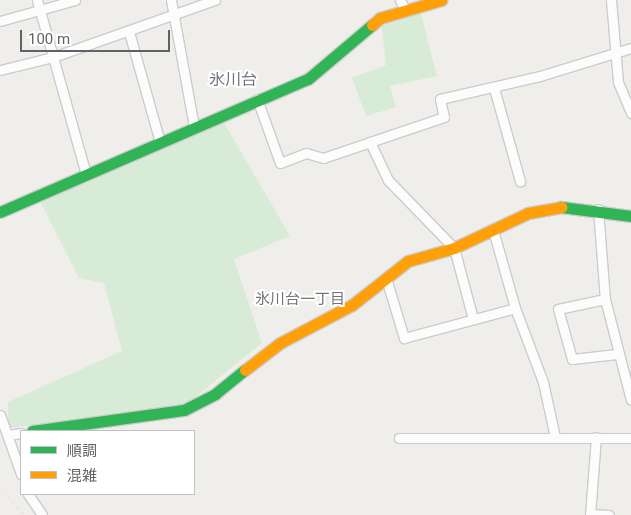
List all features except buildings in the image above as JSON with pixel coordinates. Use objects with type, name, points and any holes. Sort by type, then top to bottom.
[{"type":"street","points":[[37,0],[86,174]]},
{"type":"street","points":[[0,21],[76,0]]},
{"type":"street","points":[[171,0],[176,16],[194,126]]},
{"type":"street","points":[[0,70],[53,58],[176,16],[215,0]]},
{"type":"street","points":[[0,212],[194,126],[308,79],[368,26],[403,4],[441,0]]},
{"type":"street","points":[[610,0],[617,52],[618,82],[631,113]]},
{"type":"street","points":[[129,32],[160,142]]},
{"type":"street","points":[[257,100],[280,163],[306,153],[323,158],[444,117],[440,100],[494,88],[631,48]]},
{"type":"street","points":[[494,88],[520,181]]},
{"type":"street","points":[[370,142],[388,180],[454,248],[473,319]]},
{"type":"street","points":[[39,430],[184,410],[215,394],[280,344],[352,305],[408,261],[454,248],[544,208],[566,206],[598,209],[631,216]]},
{"type":"street","points":[[598,209],[605,298],[631,400]]},
{"type":"street","points":[[493,230],[515,308],[543,382],[556,437]]},
{"type":"street","points":[[386,278],[404,338],[515,308]]},
{"type":"street","points":[[605,298],[558,310],[572,359],[618,354]]},
{"type":"street","points":[[0,415],[20,471]]},
{"type":"street","points":[[8,435],[20,433]]},
{"type":"street","points":[[596,437],[590,515],[609,515]]},
{"type":"street","points":[[399,438],[631,438]]},
{"type":"street","points":[[29,495],[42,515]]},
{"type":"green space","points":[[420,10],[437,76],[390,86],[396,107],[366,116],[352,78],[386,65],[381,21]]},
{"type":"green space","points":[[223,121],[290,236],[234,259],[262,343],[184,406],[8,428],[8,402],[122,351],[104,283],[79,278],[40,201]]},
{"type":"railway","points":[[0,485],[24,515]]},
{"type":"traffic: fast","points":[[0,212],[308,79],[372,25]]},
{"type":"traffic: fast","points":[[561,207],[631,216]]},
{"type":"traffic: fast","points":[[39,430],[184,410],[215,394],[245,370]]},
{"type":"traffic: slow","points":[[372,25],[380,18],[441,0]]},
{"type":"traffic: slow","points":[[245,370],[280,343],[352,305],[408,261],[454,248],[528,213],[561,207]]},
{"type":"district","name":"氷川台","points":[[233,80]]},
{"type":"district","name":"氷川台一丁目","points":[[300,300]]}]
